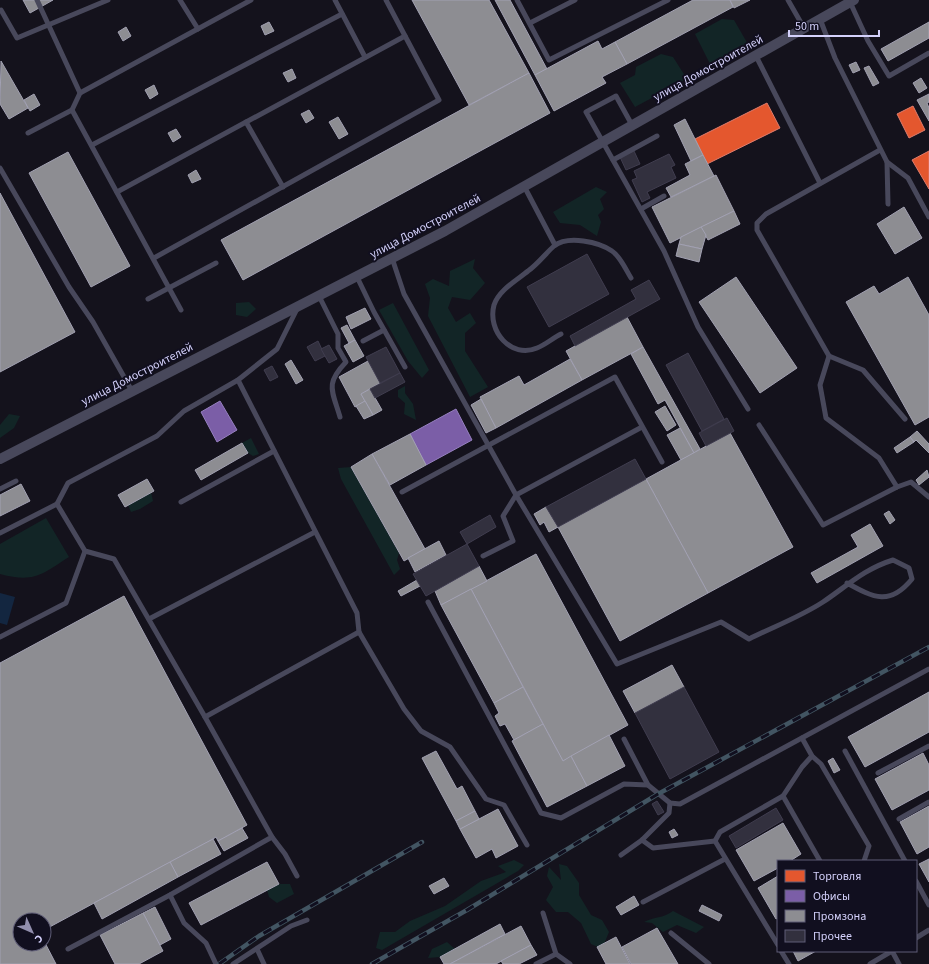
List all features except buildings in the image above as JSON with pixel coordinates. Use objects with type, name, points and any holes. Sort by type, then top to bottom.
[{"type":"street","name":"улица Домостроителей","points":[[0,459],[445,231],[851,1]]},
{"type":"lane","points":[[37,0],[80,93]]},
{"type":"lane","points":[[1,10],[17,38],[49,26],[108,0]]},
{"type":"lane","points":[[180,0],[198,29]]},
{"type":"lane","points":[[28,133],[72,110],[80,93],[250,0]]},
{"type":"lane","points":[[335,0],[365,57]]},
{"type":"lane","points":[[154,258],[439,100],[386,0]]},
{"type":"lane","points":[[518,0],[549,60],[668,0]]},
{"type":"lane","points":[[530,23],[575,0]]},
{"type":"lane","points":[[788,0],[804,28]]},
{"type":"lane","points":[[851,1],[868,41],[889,76],[929,53]]},
{"type":"lane","points":[[92,145],[342,14]]},
{"type":"lane","points":[[820,19],[835,58],[880,150],[887,162],[908,178],[929,217]]},
{"type":"lane","points":[[117,192],[405,36]]},
{"type":"lane","points":[[756,56],[820,183]]},
{"type":"lane","points":[[632,125],[616,96],[586,112],[664,251],[698,327],[748,409]]},
{"type":"lane","points":[[72,110],[181,310]]},
{"type":"lane","points":[[246,122],[283,187]]},
{"type":"lane","points":[[613,160],[657,136]]},
{"type":"lane","points":[[880,150],[766,214],[757,223],[758,230],[829,356],[863,370],[905,419]]},
{"type":"lane","points":[[887,162],[888,204]]},
{"type":"lane","points":[[0,168],[69,287],[93,322],[132,392]]},
{"type":"lane","points":[[524,186],[555,245]]},
{"type":"lane","points":[[641,209],[664,196]]},
{"type":"lane","points":[[560,334],[537,348],[521,351],[507,346],[498,335],[494,321],[494,305],[503,291],[537,265],[555,245],[572,240],[590,241],[613,251],[631,278]]},
{"type":"lane","points":[[392,258],[404,294],[516,495],[617,664],[721,622],[749,639],[822,602],[847,583],[877,565],[893,560],[909,568],[912,578],[903,590],[886,598],[870,596],[847,583]]},
{"type":"lane","points":[[148,299],[216,263]]},
{"type":"lane","points":[[357,276],[384,330],[405,367]]},
{"type":"lane","points":[[319,296],[338,334],[338,348],[346,362],[334,375],[332,388],[340,417]]},
{"type":"lane","points":[[0,533],[57,504],[68,483],[158,436],[184,411],[238,380],[277,349],[298,306]]},
{"type":"lane","points":[[363,341],[384,330]]},
{"type":"lane","points":[[829,356],[820,385],[826,418],[879,458],[897,487]]},
{"type":"lane","points":[[402,492],[615,377],[662,462]]},
{"type":"lane","points":[[238,380],[314,532],[357,613],[359,632],[404,709],[421,731],[450,747],[486,799],[504,805],[527,845]]},
{"type":"lane","points":[[759,424],[823,525],[897,487],[911,482],[929,497]]},
{"type":"lane","points":[[483,556],[513,541],[503,516],[516,495],[642,427]]},
{"type":"lane","points":[[181,502],[274,451]]},
{"type":"lane","points":[[0,490],[16,481]]},
{"type":"lane","points":[[57,504],[85,551],[114,559],[205,716],[272,837],[285,854],[297,876]]},
{"type":"lane","points":[[149,619],[314,532]]},
{"type":"lane","points":[[0,637],[66,603],[85,551]]},
{"type":"lane","points":[[428,602],[540,813],[561,818],[624,784],[648,785]]},
{"type":"lane","points":[[205,716],[359,632]]},
{"type":"lane","points":[[624,739],[648,785],[670,803],[680,804],[929,669]]},
{"type":"lane","points":[[802,738],[812,756],[821,764],[869,846],[864,860]]},
{"type":"lane","points":[[878,773],[929,746]]},
{"type":"lane","points":[[845,751],[904,860]]},
{"type":"lane","points":[[642,840],[653,848],[714,841],[720,832],[783,796],[802,767],[812,756]]},
{"type":"lane","points":[[783,796],[819,860]]},
{"type":"lane","points":[[899,819],[929,802]]},
{"type":"lane","points":[[621,855],[642,840],[669,813],[670,803]]},
{"type":"lane","points":[[68,949],[170,895],[272,837]]},
{"type":"lane","points":[[714,841],[777,943]]},
{"type":"lane","points":[[643,902],[725,858]]},
{"type":"lane","points":[[917,883],[929,905]]},
{"type":"lane","points":[[170,895],[184,923],[206,944],[216,964]]},
{"type":"lane","points":[[543,913],[556,954],[570,964]]},
{"type":"lane","points":[[233,964],[291,926],[307,920]]},
{"type":"lane","points":[[917,937],[929,930]]},
{"type":"lane","points":[[670,933],[709,964]]},
{"type":"lane","points":[[257,949],[264,964]]},
{"type":"lane","points":[[782,952],[789,964]]},
{"type":"lane","points":[[870,964],[890,952]]},
{"type":"lane","points":[[893,952],[899,964]]},
{"type":"lane","points":[[536,964],[556,954]]},
{"type":"green space","points":[[722,19],[734,20],[749,46],[711,66],[695,34]]},
{"type":"green space","points":[[661,54],[673,57],[687,79],[635,107],[620,83],[635,75],[636,67]]},
{"type":"green space","points":[[596,187],[607,192],[600,199],[604,209],[598,215],[601,222],[597,236],[580,225],[560,223],[553,212]]},
{"type":"green space","points":[[475,259],[473,268],[485,283],[470,300],[452,297],[448,308],[456,322],[470,313],[476,323],[465,333],[465,351],[488,387],[470,397],[428,316],[430,298],[425,284],[433,279],[449,286],[450,271]]},
{"type":"green space","points":[[249,302],[256,309],[247,317],[236,315],[236,303]]},
{"type":"green space","points":[[393,303],[429,370],[422,378],[408,361],[379,310]]},
{"type":"green space","points":[[405,386],[405,393],[413,404],[416,420],[404,414],[405,403],[398,397],[398,390]]},
{"type":"green space","points":[[9,414],[20,416],[14,428],[0,438],[0,425]]},
{"type":"green space","points":[[251,438],[259,454],[253,456],[248,453],[242,443]]},
{"type":"green space","points":[[351,467],[399,553],[397,560],[400,569],[394,575],[341,479],[338,468]]},
{"type":"green space","points":[[151,492],[153,501],[140,509],[131,512],[128,505]]},
{"type":"green space","points":[[46,518],[69,557],[37,576],[21,578],[0,574],[0,544]]},
{"type":"green space","points":[[514,860],[524,865],[518,871],[382,950],[376,948],[380,932],[395,932],[410,921],[445,906],[481,881],[506,872],[498,866]]},
{"type":"green space","points":[[559,864],[567,866],[579,883],[579,895],[591,915],[602,920],[609,932],[602,949],[591,944],[581,923],[568,912],[556,912],[546,900],[553,887],[547,876],[549,867],[561,880]]},
{"type":"green space","points":[[279,884],[290,884],[294,894],[277,903],[269,897],[267,890]]},
{"type":"green space","points":[[673,911],[704,927],[696,933],[677,925],[663,932],[652,923],[644,922]]},
{"type":"green space","points":[[447,942],[455,949],[440,957],[428,958],[432,949]]},
{"type":"water","points":[[0,593],[15,597],[7,625],[0,623]]},
{"type":"railway","points":[[372,964],[467,910],[658,794],[929,647]]},
{"type":"railway","points":[[219,964],[259,936],[422,842]]}]
